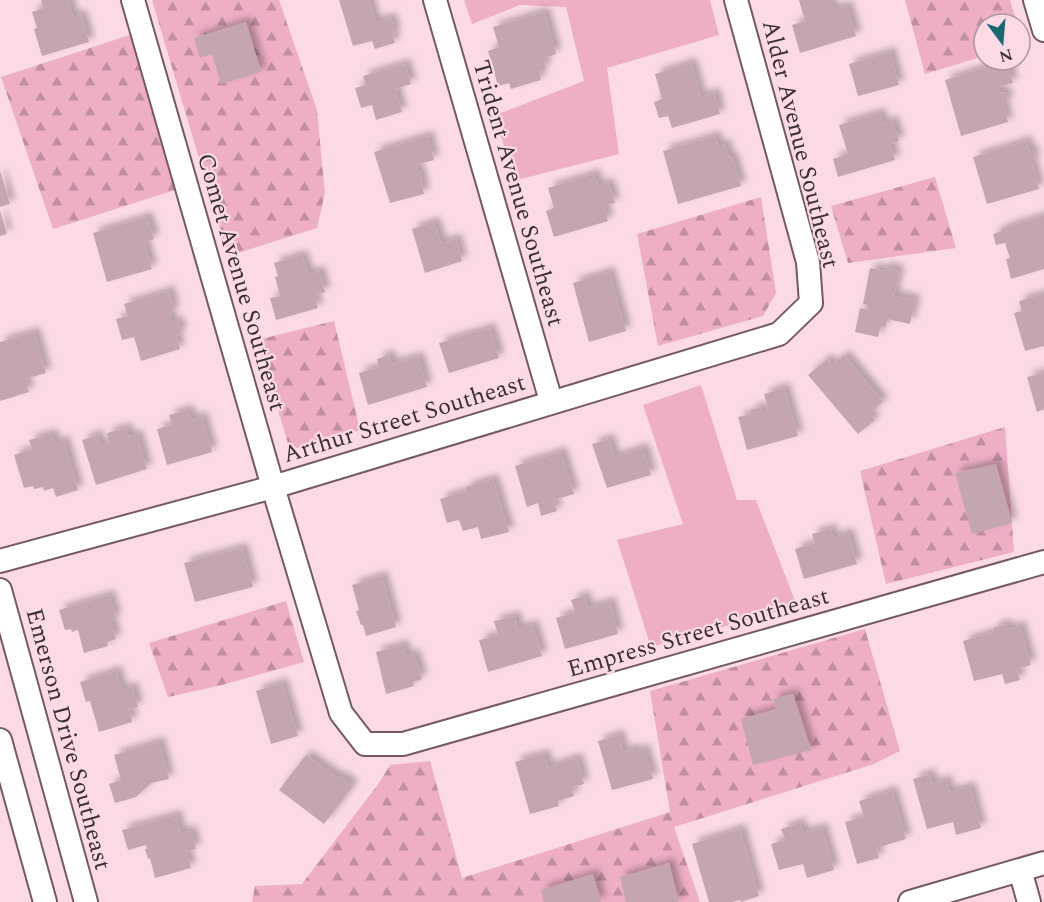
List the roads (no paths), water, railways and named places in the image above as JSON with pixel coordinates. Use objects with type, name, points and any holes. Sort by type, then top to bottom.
[{"type":"street","name":"Comet Avenue Southeast","points":[[133,0],[273,487],[341,713],[365,744]]},
{"type":"street","name":"Trident Avenue Southeast","points":[[435,0],[551,401]]},
{"type":"street","name":"Alder Avenue Southeast","points":[[736,0],[808,262],[811,303]]},
{"type":"street","points":[[1035,0],[1044,30]]},
{"type":"street","name":"Arthur Street Southeast","points":[[0,561],[273,487],[551,401],[779,334],[811,303]]},
{"type":"street","name":"Empress Street Southeast","points":[[365,744],[403,744],[1044,562]]},
{"type":"street","name":"Emerson Drive Southeast","points":[[0,590],[86,902]]},
{"type":"street","points":[[0,740],[45,902]]},
{"type":"street","points":[[910,902],[1044,863]]},
{"type":"street","points":[[1020,870],[1029,902]]}]
